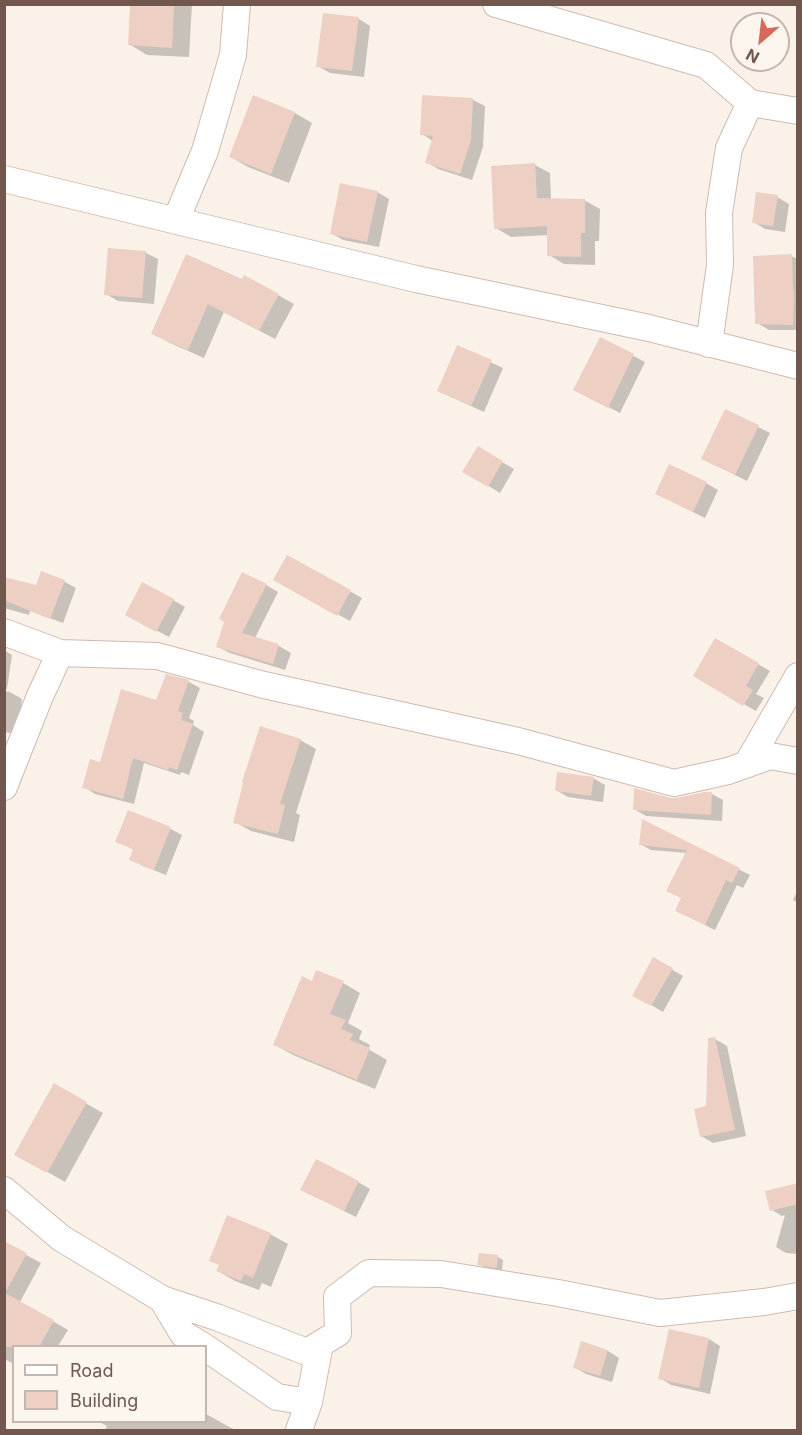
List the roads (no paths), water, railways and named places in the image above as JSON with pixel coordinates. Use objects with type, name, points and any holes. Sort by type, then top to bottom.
[{"type":"street","points":[[176,220],[205,151],[234,55],[237,4]]},
{"type":"street","points":[[496,4],[706,65],[750,103],[798,111]]},
{"type":"street","points":[[709,344],[720,265],[719,213],[729,148],[750,103]]},
{"type":"street","points":[[4,179],[416,279],[649,328],[798,366]]},
{"type":"street","points":[[4,632],[60,653],[157,656],[264,685],[518,741],[674,783],[728,771],[770,756],[798,761]]},
{"type":"street","points":[[4,787],[40,696],[60,653]]},
{"type":"street","points":[[747,764],[798,676]]},
{"type":"street","points":[[4,1190],[61,1238],[162,1299],[308,1352],[338,1333],[337,1297],[369,1273],[441,1274],[558,1293],[660,1313],[798,1296]]},
{"type":"street","points":[[162,1299],[183,1334],[201,1345]]},
{"type":"street","points":[[299,1431],[309,1402],[320,1344]]},
{"type":"street","points":[[207,1349],[277,1397],[309,1402]]}]
